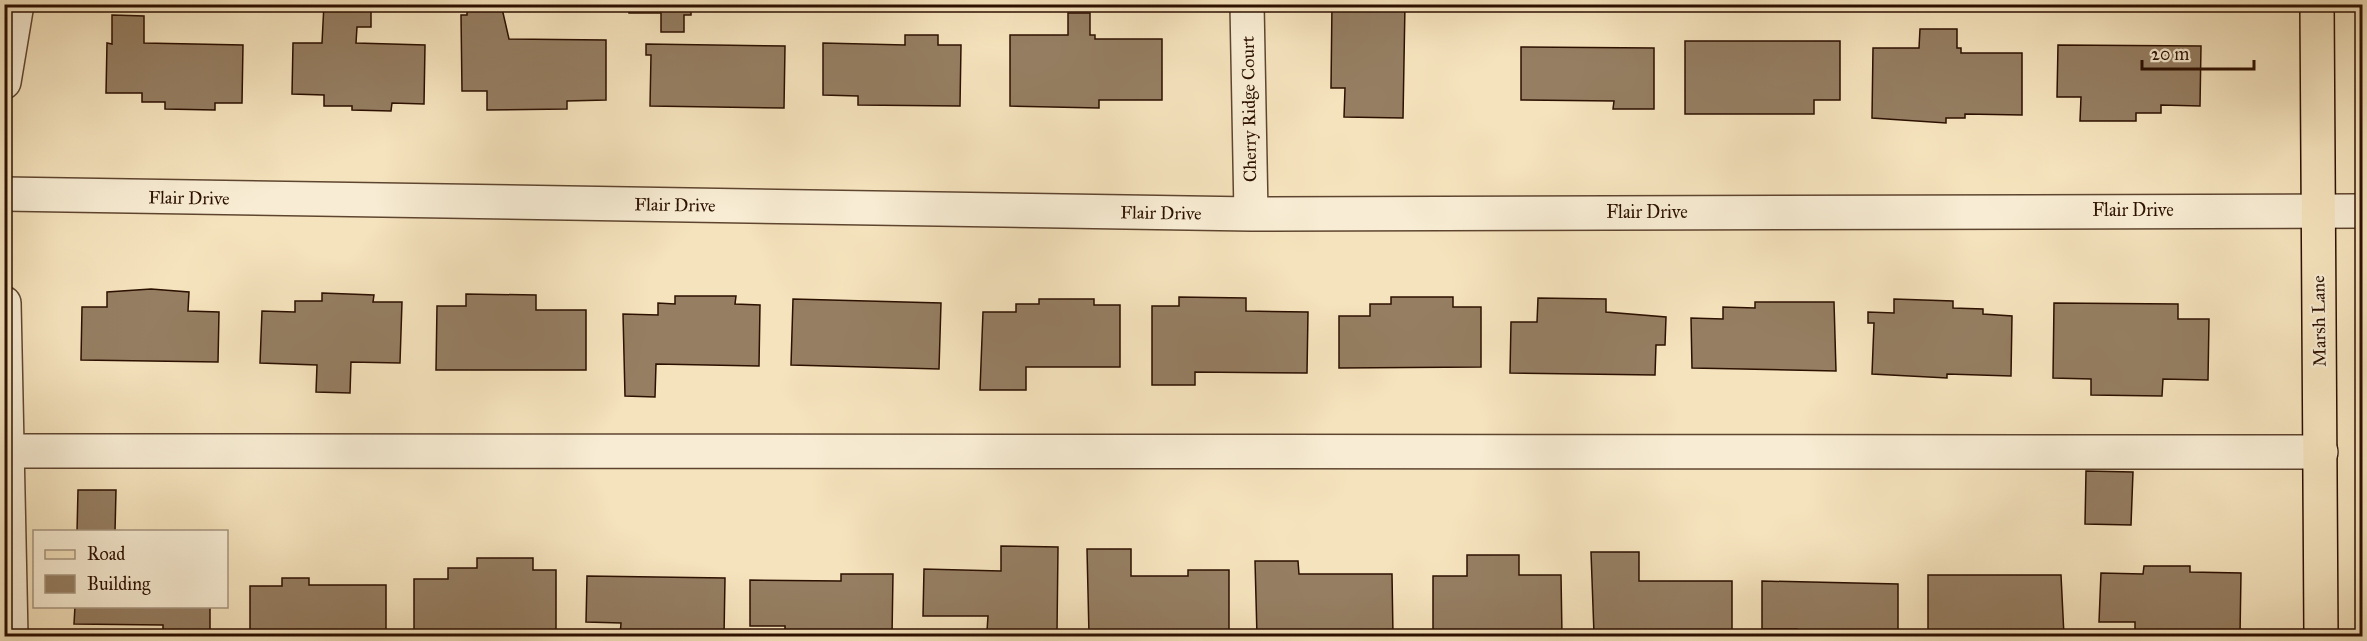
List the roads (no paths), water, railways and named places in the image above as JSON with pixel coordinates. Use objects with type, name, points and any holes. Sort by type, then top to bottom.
[{"type":"main road","name":"Marsh Lane","points":[[2316,4],[2321,636]]},
{"type":"street","points":[[4,82],[17,4]]},
{"type":"street","name":"Cherry Ridge Court","points":[[1247,4],[1251,214]]},
{"type":"street","name":"Flair Drive","points":[[4,194],[1251,214],[2317,209],[2362,211]]},
{"type":"street","points":[[4,303],[12,636]]},
{"type":"street","points":[[7,451],[2320,452]]}]
